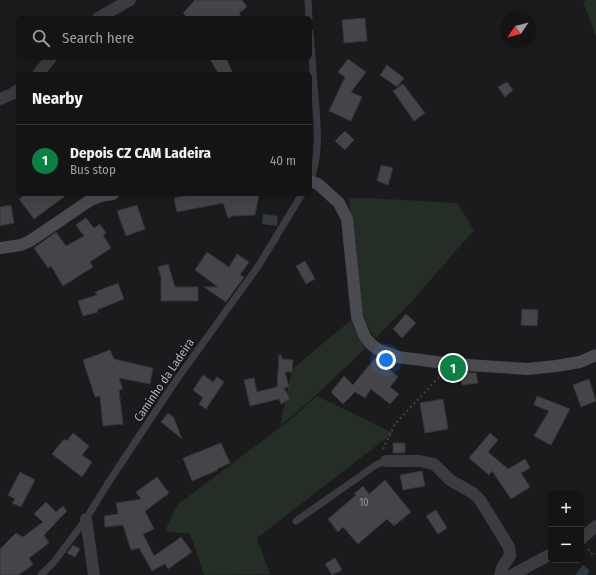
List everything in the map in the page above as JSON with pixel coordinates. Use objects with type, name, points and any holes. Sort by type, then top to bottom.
[{"type":"main road","points":[[312,182],[318,184],[339,203],[347,219],[357,317],[365,337],[379,350],[398,357],[452,364],[528,369],[580,362],[596,355]]},
{"type":"main road","points":[[0,248],[21,245],[30,241],[89,201],[100,196]]},
{"type":"street","points":[[102,16],[130,0]]},
{"type":"street","points":[[40,72],[49,60]]},
{"type":"street","points":[[0,99],[16,91]]},
{"type":"street","points":[[380,463],[420,461],[434,464],[450,480],[473,493],[480,500],[509,547],[510,556],[503,566],[500,575]]},
{"type":"street","points":[[86,519],[94,575]]},
{"type":"street","points":[[584,536],[596,526]]},
{"type":"street","points":[[518,574],[548,556]]},
{"type":"lane","points":[[308,0],[309,16]]},
{"type":"lane","points":[[312,60],[317,126],[316,156],[312,176]]},
{"type":"lane","name":"Caminho da Ladeira","points":[[41,575],[54,562],[86,519],[175,382],[259,265],[301,196]]},
{"type":"lane","points":[[296,521],[380,463]]},
{"type":"path","points":[[380,463],[395,424],[452,364]]},
{"type":"shaded area","points":[[596,0],[596,37],[583,1]]},
{"type":"shaded area","points":[[349,198],[457,203],[474,230],[413,300],[376,338],[370,331],[361,310]]},
{"type":"shaded area","points":[[263,214],[278,216],[277,226],[262,224]]},
{"type":"shaded area","points":[[351,320],[360,341],[366,348],[312,399],[280,426],[292,369]]},
{"type":"shaded area","points":[[317,396],[393,433],[257,538],[270,574],[204,575],[190,534],[165,531],[177,505],[286,423]]},
{"type":"shaded area","points":[[583,565],[590,571],[587,575],[575,575]]},
{"type":"building","points":[[195,0],[242,0],[247,7],[239,13],[241,16],[186,16],[183,13]]},
{"type":"building","points":[[365,18],[367,41],[344,43],[342,20]]},
{"type":"building","points":[[348,59],[366,72],[351,92],[362,97],[351,121],[329,111],[345,77],[338,72]]},
{"type":"building","points":[[210,60],[227,60],[232,72],[218,72]]},
{"type":"building","points":[[387,65],[404,78],[397,87],[380,75]]},
{"type":"building","points":[[507,82],[513,90],[505,97],[498,87]]},
{"type":"building","points":[[403,84],[425,113],[414,121],[393,91]]},
{"type":"building","points":[[345,131],[354,140],[345,150],[335,141]]},
{"type":"building","points":[[381,165],[393,168],[388,185],[377,181]]},
{"type":"building","points":[[23,196],[65,196],[34,219],[19,199]]},
{"type":"building","points":[[184,196],[259,196],[255,215],[233,216],[228,218],[223,203],[177,212],[174,198]]},
{"type":"building","points":[[11,205],[14,223],[0,226],[0,207]]},
{"type":"building","points":[[137,205],[145,229],[126,236],[117,211]]},
{"type":"building","points":[[86,218],[94,228],[100,224],[106,233],[103,235],[111,248],[90,262],[93,267],[63,286],[51,266],[48,268],[34,248],[56,232],[66,246],[84,236],[76,225]]},
{"type":"building","points":[[207,252],[229,267],[237,254],[249,262],[240,275],[244,277],[226,302],[204,287],[218,287],[195,270]]},
{"type":"building","points":[[305,261],[315,279],[306,284],[296,266]]},
{"type":"building","points":[[168,264],[175,287],[198,287],[198,301],[161,301],[161,277],[158,267]]},
{"type":"building","points":[[118,283],[124,299],[97,310],[98,312],[83,316],[78,301],[97,295],[95,292]]},
{"type":"building","points":[[522,309],[538,310],[537,326],[521,325]]},
{"type":"building","points":[[406,314],[416,323],[402,338],[393,329]]},
{"type":"building","points":[[110,350],[114,359],[153,368],[150,384],[119,378],[123,389],[119,390],[123,424],[103,426],[100,396],[95,397],[83,360]]},
{"type":"building","points":[[279,355],[281,355],[282,359],[293,360],[292,372],[285,372],[289,387],[284,388],[290,399],[281,404],[279,399],[250,406],[244,380],[254,378],[257,392],[277,387]]},
{"type":"building","points":[[375,358],[398,377],[390,387],[399,394],[390,404],[371,389],[365,398],[355,392],[343,404],[331,392],[344,376],[353,385]]},
{"type":"building","points":[[460,372],[476,373],[478,383],[462,385]]},
{"type":"building","points":[[203,375],[213,382],[217,377],[224,382],[206,409],[199,404],[203,398],[193,390]]},
{"type":"building","points":[[589,379],[596,401],[581,407],[573,385]]},
{"type":"building","points":[[537,396],[570,409],[551,445],[534,436],[549,411],[534,405]]},
{"type":"building","points":[[443,399],[448,429],[425,433],[420,403]]},
{"type":"building","points":[[168,413],[174,418],[182,439],[161,422]]},
{"type":"building","points":[[73,433],[89,446],[82,455],[92,462],[82,477],[52,454],[64,439],[67,441]]},
{"type":"building","points":[[490,433],[498,440],[488,452],[508,469],[525,459],[530,468],[521,473],[530,487],[511,499],[492,471],[489,475],[469,458]]},
{"type":"building","points":[[221,443],[230,463],[192,481],[183,458]]},
{"type":"building","points":[[393,443],[405,443],[405,453],[393,453]]},
{"type":"building","points":[[422,471],[425,486],[403,490],[400,475]]},
{"type":"building","points":[[20,472],[35,480],[21,507],[12,503],[15,499],[8,495]]},
{"type":"building","points":[[157,477],[169,493],[145,511],[154,529],[143,534],[154,556],[181,537],[192,552],[168,569],[165,564],[152,571],[139,548],[131,550],[123,525],[105,527],[104,516],[118,514],[116,503],[141,499],[136,492]]},
{"type":"building","points":[[385,480],[411,512],[394,526],[387,519],[358,544],[343,527],[338,532],[328,519],[356,495],[354,494],[363,486],[369,494]]},
{"type":"building","points":[[46,502],[56,512],[63,506],[67,511],[44,535],[49,543],[29,558],[33,565],[18,575],[0,575],[0,549],[16,533],[23,537],[43,522],[34,514]]},
{"type":"building","points":[[436,510],[447,528],[438,534],[426,516]]},
{"type":"building","points":[[73,545],[80,549],[75,557],[67,553]]},
{"type":"building","points":[[335,558],[342,570],[332,575],[325,564]]},
{"type":"place","name":"Depois CZ CAM Ladeira","points":[[453,368]]}]
